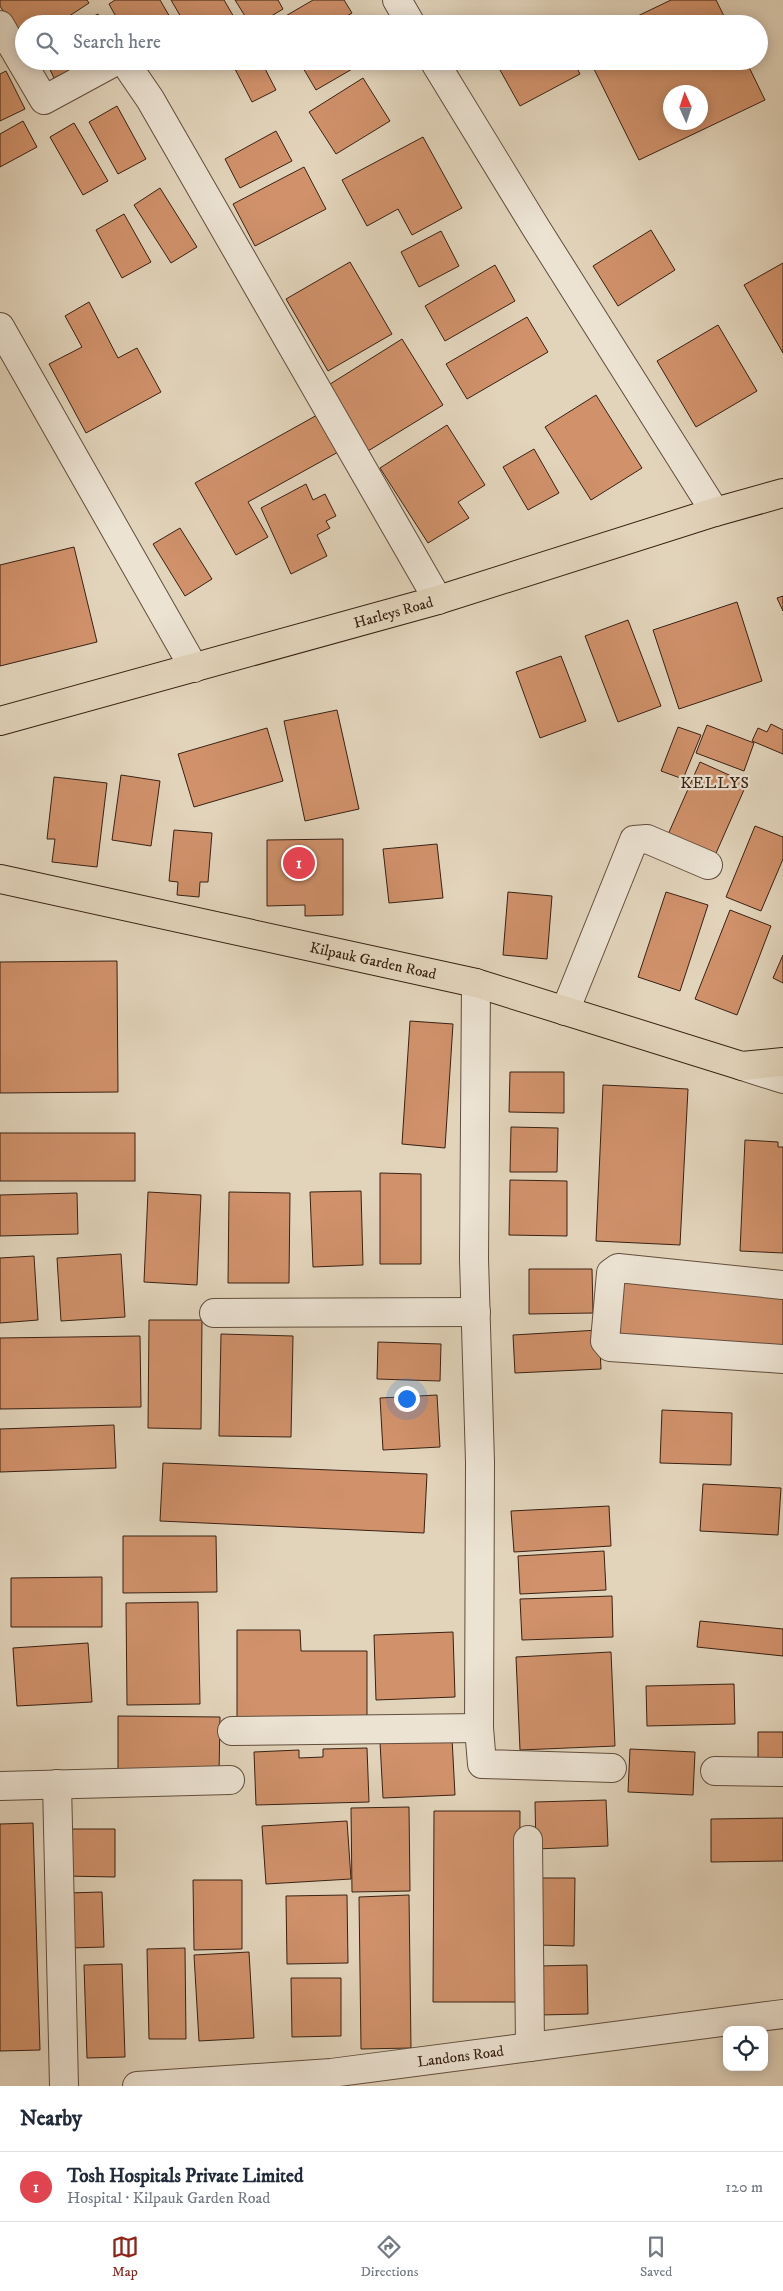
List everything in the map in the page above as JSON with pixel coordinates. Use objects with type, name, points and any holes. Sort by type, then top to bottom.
[{"type":"main road","name":"Harleys Road","points":[[0,721],[438,600],[715,512],[783,493]]},
{"type":"main road","name":"Kilpauk Garden Road","points":[[0,880],[476,983],[742,1066]]},
{"type":"main road","points":[[742,1066],[783,1062]]},
{"type":"street","points":[[397,0],[406,15]]},
{"type":"street","points":[[0,25],[15,51]]},
{"type":"street","points":[[26,70],[44,100],[99,70]]},
{"type":"street","points":[[130,70],[150,99],[438,600]]},
{"type":"street","points":[[439,70],[536,228],[715,512]]},
{"type":"street","points":[[0,327],[194,668]]},
{"type":"street","points":[[564,1011],[634,840],[646,838],[708,865]]},
{"type":"street","points":[[476,983],[476,1312],[480,1462],[479,1728],[482,1764],[612,1768]]},
{"type":"street","points":[[742,1066],[783,1079]]},
{"type":"street","points":[[783,1286],[618,1268],[611,1273],[605,1341],[610,1347],[783,1359]]},
{"type":"street","points":[[214,1313],[476,1312]]},
{"type":"street","points":[[232,1731],[479,1728]]},
{"type":"street","points":[[715,1771],[783,1772]]},
{"type":"street","points":[[0,1786],[230,1780]]},
{"type":"street","points":[[57,1784],[64,2086]]},
{"type":"street","points":[[528,1840],[530,2047]]},
{"type":"street","name":"Landons Road","points":[[137,2086],[331,2079],[530,2047],[783,2014]]},
{"type":"building","points":[[0,0],[87,0],[89,3],[71,15],[15,15],[15,29],[0,6]]},
{"type":"building","points":[[115,0],[160,0],[169,15],[115,15],[109,4]]},
{"type":"building","points":[[171,0],[224,0],[233,15],[180,15]]},
{"type":"building","points":[[235,0],[278,0],[283,9],[273,15],[244,15]]},
{"type":"building","points":[[313,0],[344,0],[352,13],[349,15],[287,15]]},
{"type":"building","points":[[671,0],[716,0],[724,15],[640,15]]},
{"type":"building","points":[[50,70],[71,70],[54,78]]},
{"type":"building","points":[[236,70],[266,70],[276,90],[252,102]]},
{"type":"building","points":[[304,70],[350,70],[316,90]]},
{"type":"building","points":[[500,70],[578,70],[580,74],[520,106]]},
{"type":"building","points":[[594,70],[750,70],[765,100],[708,127],[708,85],[663,85],[663,130],[702,130],[639,160]]},
{"type":"building","points":[[6,71],[25,109],[0,121],[0,74]]},
{"type":"building","points":[[363,78],[390,121],[336,154],[309,112]]},
{"type":"building","points":[[117,106],[146,159],[118,174],[89,122]]},
{"type":"building","points":[[23,121],[37,147],[0,167],[0,134]]},
{"type":"building","points":[[74,123],[108,181],[83,195],[50,137]]},
{"type":"building","points":[[276,131],[292,161],[240,188],[225,159]]},
{"type":"building","points":[[423,137],[462,208],[412,235],[398,209],[367,226],[342,180]]},
{"type":"building","points":[[304,167],[326,209],[255,246],[233,204]]},
{"type":"building","points":[[160,188],[197,247],[171,263],[134,205]]},
{"type":"building","points":[[124,214],[151,262],[122,278],[96,230]]},
{"type":"building","points":[[651,230],[675,270],[618,306],[593,266]]},
{"type":"building","points":[[441,231],[459,266],[419,287],[401,252]]},
{"type":"building","points":[[350,262],[392,334],[328,371],[286,299]]},
{"type":"building","points":[[783,263],[783,353],[744,285]]},
{"type":"building","points":[[495,265],[515,301],[445,341],[425,306]]},
{"type":"building","points":[[89,302],[118,358],[137,348],[161,392],[86,433],[49,364],[82,347],[65,316]]},
{"type":"building","points":[[527,317],[548,352],[467,399],[446,364]]},
{"type":"building","points":[[718,325],[757,391],[696,427],[657,361]]},
{"type":"building","points":[[402,339],[443,405],[368,451],[327,386]]},
{"type":"building","points":[[596,395],[642,468],[591,500],[545,427]]},
{"type":"building","points":[[319,414],[340,451],[248,502],[268,537],[236,555],[195,483]]},
{"type":"building","points":[[447,425],[485,485],[458,502],[469,518],[428,543],[380,468]]},
{"type":"building","points":[[534,449],[559,493],[528,510],[503,467]]},
{"type":"building","points":[[306,484],[313,500],[325,494],[336,516],[326,521],[330,528],[317,535],[327,556],[291,574],[261,508]]},
{"type":"building","points":[[180,528],[212,579],[185,596],[153,544]]},
{"type":"building","points":[[74,547],[97,642],[0,666],[0,565]]},
{"type":"building","points":[[783,596],[783,611],[777,598]]},
{"type":"building","points":[[737,602],[762,681],[679,709],[653,630]]},
{"type":"building","points":[[628,620],[661,706],[618,722],[585,636]]},
{"type":"building","points":[[561,656],[586,721],[540,738],[516,672]]},
{"type":"building","points":[[337,710],[359,809],[305,821],[284,721]]},
{"type":"building","points":[[771,724],[783,730],[783,754],[752,741],[758,728],[767,732]]},
{"type":"building","points":[[707,725],[754,743],[744,771],[696,753]]},
{"type":"building","points":[[678,727],[701,735],[683,779],[661,771]]},
{"type":"building","points":[[267,728],[283,781],[194,807],[178,754]]},
{"type":"building","points":[[700,762],[747,783],[713,860],[666,839]]},
{"type":"building","points":[[121,775],[160,781],[151,846],[112,840]]},
{"type":"building","points":[[54,777],[107,783],[97,867],[52,862],[55,839],[47,839]]},
{"type":"building","points":[[755,826],[783,837],[783,859],[761,911],[726,897]]},
{"type":"building","points":[[174,830],[212,833],[208,882],[200,882],[199,897],[177,895],[178,882],[169,881]]},
{"type":"building","points":[[343,839],[343,915],[305,916],[305,905],[267,906],[267,840]]},
{"type":"building","points":[[437,844],[443,898],[389,903],[383,849]]},
{"type":"building","points":[[508,892],[552,896],[547,959],[503,955]]},
{"type":"building","points":[[666,892],[708,905],[680,991],[638,977]]},
{"type":"building","points":[[730,910],[771,926],[737,1015],[695,999]]},
{"type":"building","points":[[783,955],[783,983],[773,978]]},
{"type":"building","points":[[117,961],[118,1092],[0,1093],[0,962]]},
{"type":"building","points":[[410,1021],[453,1024],[445,1148],[402,1144]]},
{"type":"building","points":[[510,1072],[564,1072],[564,1113],[509,1112]]},
{"type":"building","points":[[603,1085],[688,1089],[680,1245],[596,1241]]},
{"type":"building","points":[[511,1127],[558,1128],[557,1172],[510,1172]]},
{"type":"building","points":[[0,1133],[135,1133],[135,1181],[0,1181]]},
{"type":"building","points":[[745,1140],[778,1142],[778,1147],[783,1147],[783,1253],[740,1251]]},
{"type":"building","points":[[380,1173],[421,1174],[421,1264],[380,1264]]},
{"type":"building","points":[[510,1180],[567,1181],[567,1236],[509,1235]]},
{"type":"building","points":[[361,1191],[363,1265],[313,1267],[310,1192]]},
{"type":"building","points":[[148,1192],[201,1195],[197,1285],[144,1282]]},
{"type":"building","points":[[229,1192],[290,1193],[289,1283],[228,1283]]},
{"type":"building","points":[[77,1193],[78,1234],[0,1236],[0,1195]]},
{"type":"building","points":[[121,1254],[125,1317],[61,1321],[57,1258]]},
{"type":"building","points":[[34,1256],[38,1320],[0,1323],[0,1258]]},
{"type":"building","points":[[529,1269],[592,1269],[593,1313],[529,1314]]},
{"type":"building","points":[[619,1282],[783,1295],[783,1356],[614,1343]]},
{"type":"building","points":[[149,1320],[202,1320],[201,1429],[148,1428]]},
{"type":"building","points":[[599,1330],[601,1369],[515,1373],[513,1335]]},
{"type":"building","points":[[221,1334],[293,1336],[291,1437],[219,1436]]},
{"type":"building","points":[[140,1336],[141,1407],[0,1409],[0,1338]]},
{"type":"building","points":[[378,1342],[441,1344],[440,1381],[377,1379]]},
{"type":"building","points":[[437,1395],[440,1447],[383,1450],[380,1398]]},
{"type":"building","points":[[662,1410],[732,1413],[731,1465],[660,1463]]},
{"type":"building","points":[[114,1425],[116,1468],[0,1472],[0,1429]]},
{"type":"building","points":[[163,1463],[427,1474],[424,1533],[160,1521]]},
{"type":"building","points":[[703,1484],[781,1488],[778,1535],[700,1531]]},
{"type":"building","points":[[609,1506],[611,1546],[514,1552],[511,1511]]},
{"type":"building","points":[[123,1536],[216,1536],[217,1592],[123,1593]]},
{"type":"building","points":[[604,1551],[606,1590],[520,1594],[518,1556]]},
{"type":"building","points":[[102,1577],[102,1627],[11,1627],[11,1578]]},
{"type":"building","points":[[612,1596],[613,1637],[522,1640],[520,1599]]},
{"type":"building","points":[[198,1602],[200,1704],[127,1705],[126,1603]]},
{"type":"building","points":[[700,1621],[783,1629],[783,1656],[697,1647]]},
{"type":"building","points":[[237,1630],[300,1630],[301,1651],[367,1651],[367,1722],[237,1722]]},
{"type":"building","points":[[453,1632],[455,1697],[376,1700],[374,1635]]},
{"type":"building","points":[[88,1643],[92,1702],[17,1706],[13,1648]]},
{"type":"building","points":[[611,1652],[615,1746],[520,1750],[516,1657]]},
{"type":"building","points":[[734,1684],[735,1724],[647,1726],[646,1686]]},
{"type":"building","points":[[118,1716],[220,1717],[219,1775],[118,1774]]},
{"type":"building","points":[[758,1732],[783,1732],[783,1768],[758,1769]]},
{"type":"building","points":[[452,1738],[455,1795],[383,1798],[380,1742]]},
{"type":"building","points":[[367,1748],[369,1802],[256,1805],[254,1752],[299,1750],[299,1758],[323,1757],[323,1749]]},
{"type":"building","points":[[630,1749],[695,1752],[693,1795],[628,1792]]},
{"type":"building","points":[[606,1800],[608,1846],[536,1849],[535,1802]]},
{"type":"building","points":[[409,1807],[410,1891],[352,1892],[351,1808]]},
{"type":"building","points":[[434,1811],[520,1811],[519,2002],[433,2002]]},
{"type":"building","points":[[783,1818],[783,1861],[711,1862],[711,1819]]},
{"type":"building","points":[[347,1821],[351,1879],[266,1884],[262,1826]]},
{"type":"building","points":[[33,1823],[40,2050],[0,2051],[0,1824]]},
{"type":"building","points":[[65,1829],[115,1829],[115,1877],[65,1876]]},
{"type":"building","points":[[540,1878],[575,1878],[574,1946],[538,1945]]},
{"type":"building","points":[[193,1880],[242,1880],[242,1949],[194,1950]]},
{"type":"building","points":[[102,1892],[104,1947],[69,1948],[67,1893]]},
{"type":"building","points":[[347,1895],[348,1963],[287,1964],[286,1896]]},
{"type":"building","points":[[409,1895],[411,2048],[361,2049],[359,1897]]},
{"type":"building","points":[[185,1948],[186,2039],[149,2039],[147,1949]]},
{"type":"building","points":[[249,1952],[254,2038],[199,2041],[194,1955]]},
{"type":"building","points":[[122,1964],[125,2057],[87,2058],[84,1965]]},
{"type":"building","points":[[587,1965],[588,2014],[539,2015],[538,1966]]},
{"type":"building","points":[[291,1978],[341,1978],[341,2036],[292,2037]]},
{"type":"place","name":"Tosh Hospitals Private Limited","points":[[299,863]]},
{"type":"district","name":"KELLYS","points":[[715,783]]}]
